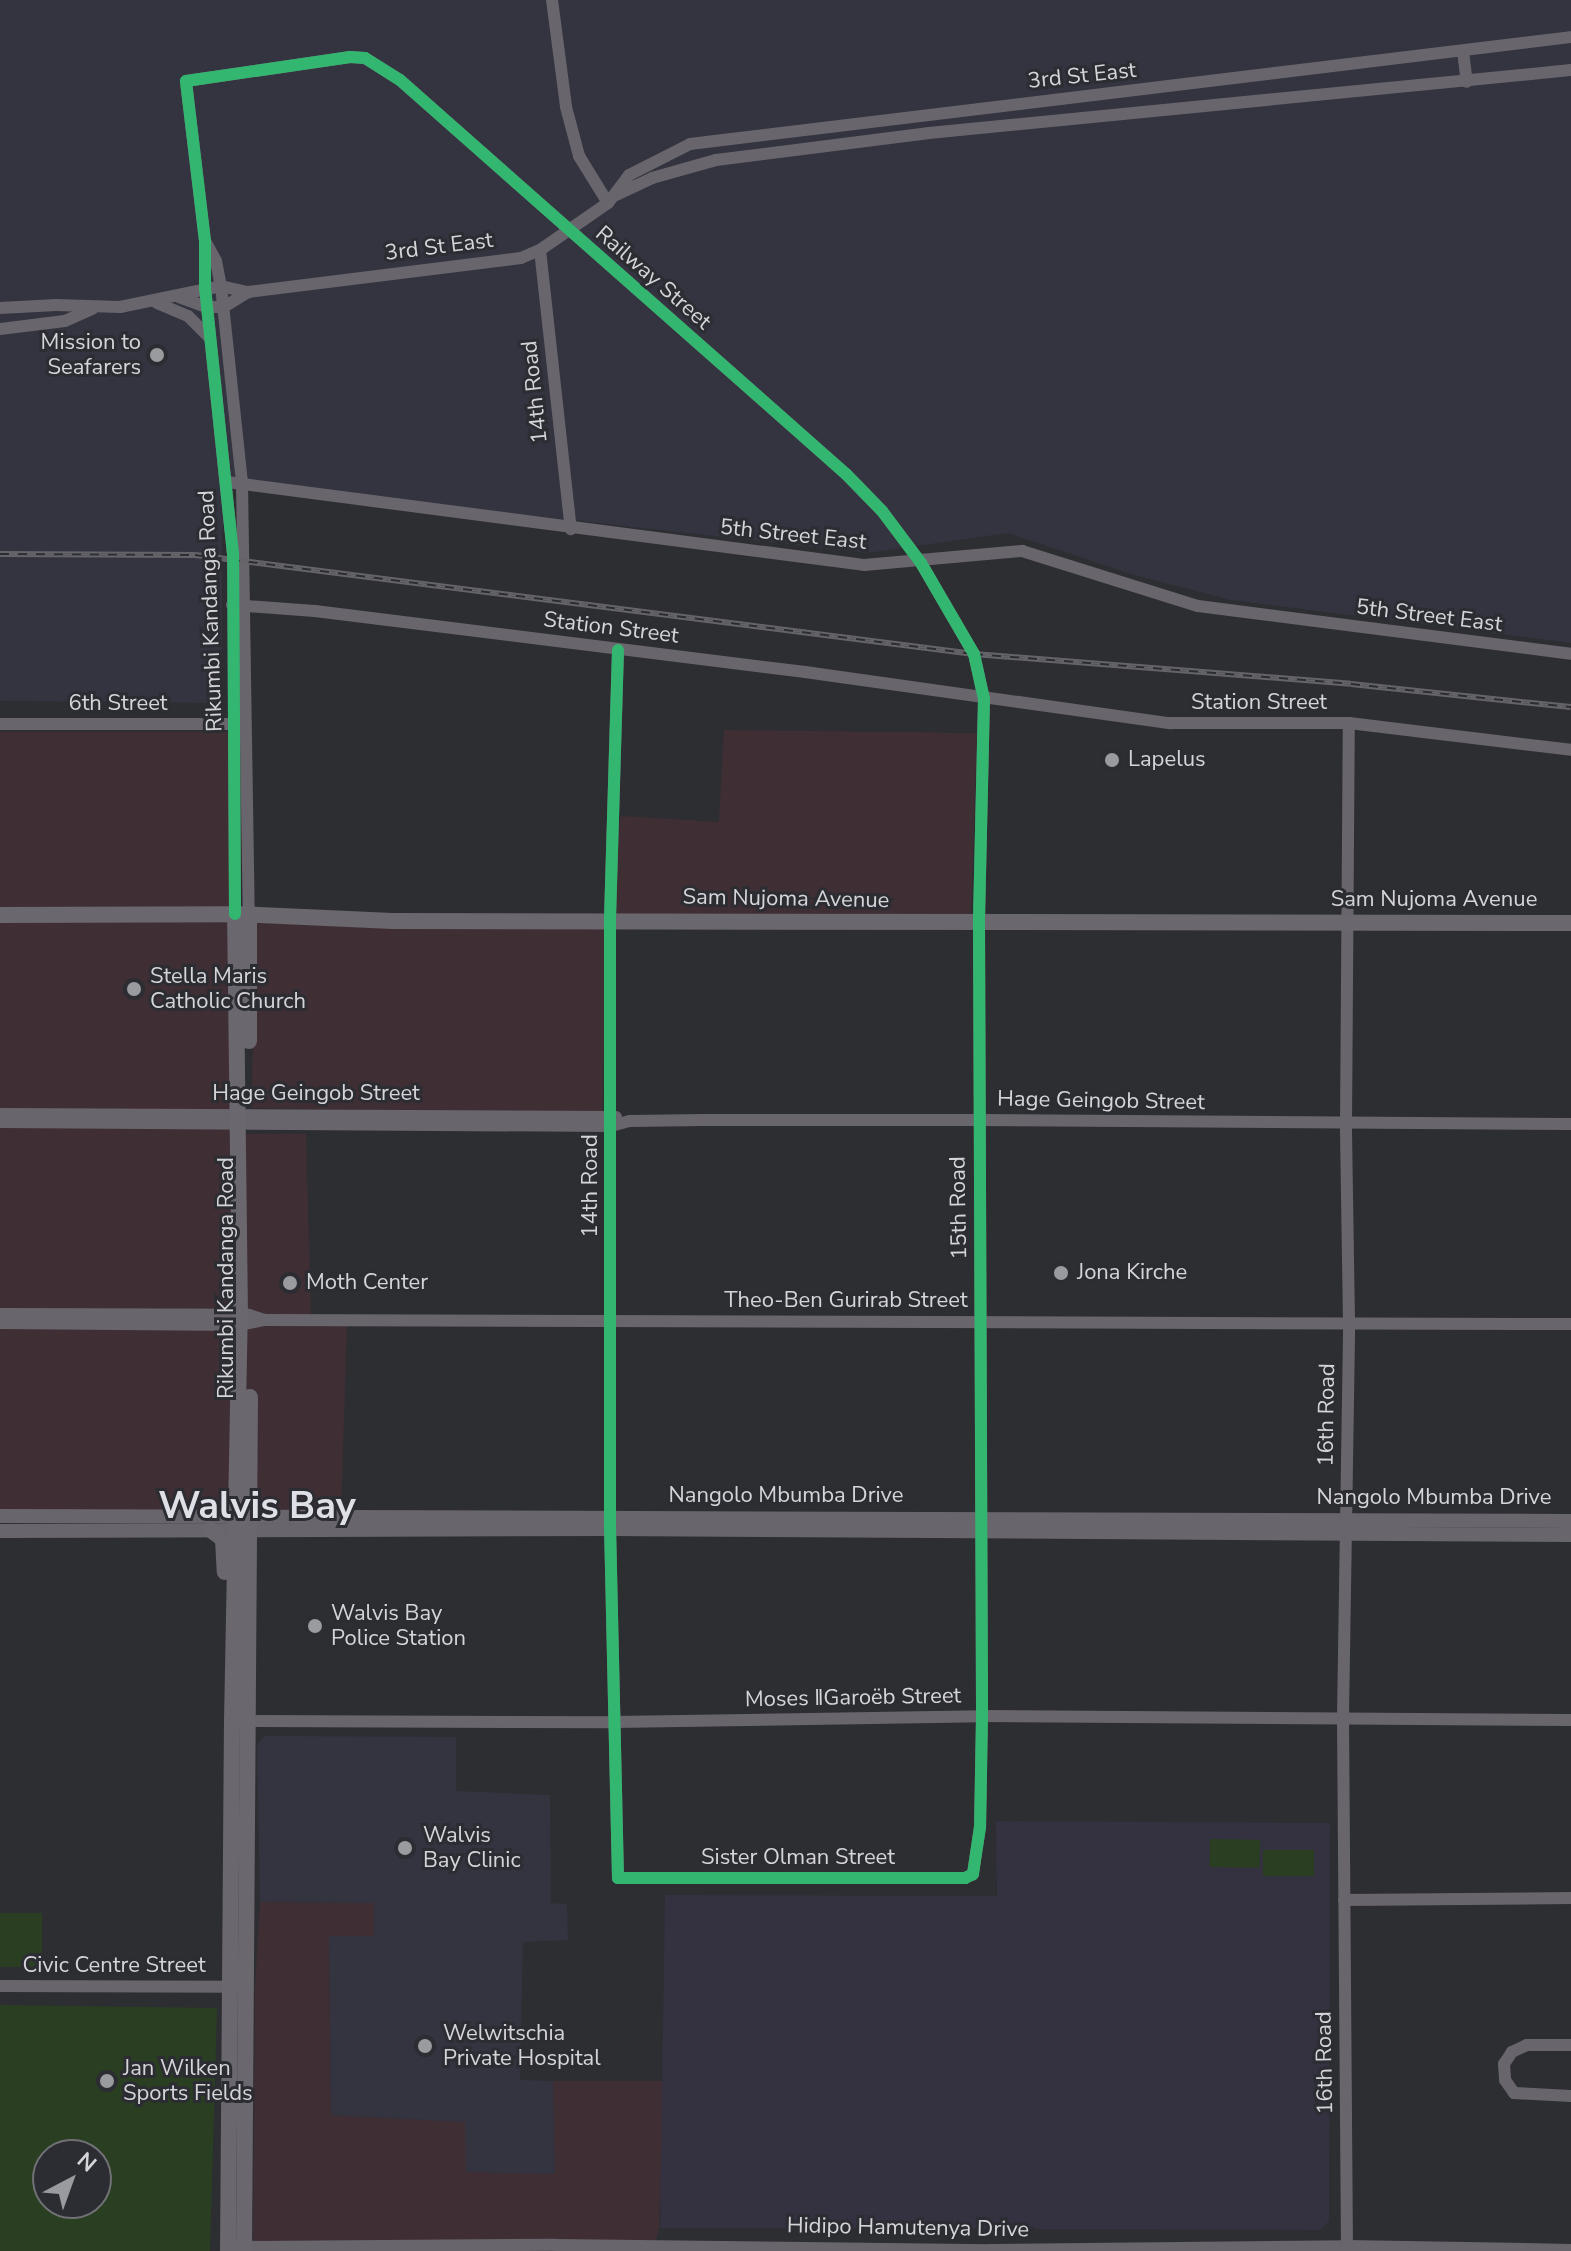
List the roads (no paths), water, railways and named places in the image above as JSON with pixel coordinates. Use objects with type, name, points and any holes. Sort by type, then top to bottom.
[{"type":"main road","name":"Sam Nujoma Avenue","points":[[0,915],[242,915],[393,921],[1571,923]]},
{"type":"main road","name":"Rikumbi Kandanga Road","points":[[236,2249],[240,1721],[248,1320],[242,915]]},
{"type":"main road","name":"Rikumbi Kandanga Road","points":[[240,1721],[235,1603],[243,1523]]},
{"type":"main road","points":[[211,1530],[223,1539],[226,1587],[235,1603]]},
{"type":"street","points":[[552,0],[566,107],[579,156],[612,199]]},
{"type":"street","name":"3rd St East","points":[[612,199],[629,175],[690,144],[928,112],[1292,73],[1571,37]]},
{"type":"street","points":[[1463,51],[1467,82]]},
{"type":"street","name":"Railway Street","points":[[205,241],[186,81],[346,57],[365,58],[400,80],[846,474],[882,511],[921,563],[969,641],[984,699]]},
{"type":"street","name":"3rd St East","points":[[221,286],[248,292],[521,258],[540,250],[612,199],[652,178],[716,160],[929,133],[1571,70]]},
{"type":"street","points":[[1292,73],[1296,96]]},
{"type":"street","points":[[1204,83],[1207,105]]},
{"type":"street","points":[[0,308],[56,305],[95,308],[179,297],[221,286],[216,261],[205,241]]},
{"type":"street","points":[[205,241],[205,289]]},
{"type":"street","name":"14th Road","points":[[540,250],[571,529]]},
{"type":"street","name":"Rikumbi Kandanga Road","points":[[221,286],[242,484],[239,606],[242,915]]},
{"type":"street","name":"Rikumbi Kandanga Road","points":[[205,289],[239,606]]},
{"type":"street","name":"3rd St East","points":[[224,307],[248,292]]},
{"type":"street","points":[[179,297],[207,307],[224,307]]},
{"type":"street","points":[[153,301],[188,316],[210,338]]},
{"type":"street","points":[[0,329],[65,321],[95,308]]},
{"type":"street","name":"5th Street East","points":[[227,482],[864,565],[921,563],[1022,551],[1198,606],[1571,654]]},
{"type":"street","name":"Station Street","points":[[239,606],[315,611],[1170,723],[1349,723],[1571,750]]},
{"type":"street","name":"14th Road","points":[[614,1722],[610,1524],[610,919],[618,650]]},
{"type":"street","name":"15th Road","points":[[982,1716],[978,1120],[984,699]]},
{"type":"street","name":"16th Road","points":[[1347,2248],[1343,1717],[1349,1322],[1346,1125],[1349,723]]},
{"type":"street","name":"6th Street","points":[[0,724],[242,724]]},
{"type":"street","name":"Hage Geingob Street","points":[[0,1114],[244,1119],[1571,1124]]},
{"type":"street","name":"Hage Geingob Street","points":[[0,1122],[244,1119]]},
{"type":"street","name":"Theo-Ben Gurirab Street","points":[[0,1314],[248,1320]]},
{"type":"street","name":"Theo-Ben Gurirab Street","points":[[0,1323],[610,1320],[1571,1324]]},
{"type":"street","name":"Nangolo Mbumba Drive","points":[[0,1516],[243,1523],[1346,1527],[1571,1535]]},
{"type":"street","name":"Nangolo Mbumba Drive","points":[[1346,1527],[1571,1521]]},
{"type":"street","name":"Nangolo Mbumba Drive","points":[[0,1531],[211,1530],[243,1523]]},
{"type":"street","name":"Moses ǁGaroëb Street","points":[[240,1721],[614,1722],[982,1716],[1571,1720]]},
{"type":"street","name":"Sister Olman Street","points":[[614,1722],[618,1878],[965,1878],[973,1874],[977,1863],[982,1716]]},
{"type":"street","points":[[1344,1900],[1571,1898]]},
{"type":"street","name":"Civic Centre Street","points":[[0,1986],[237,1987]]},
{"type":"street","points":[[1571,2045],[1527,2045],[1512,2052],[1504,2064],[1505,2080],[1514,2093],[1571,2096]]},
{"type":"street","name":"Hidipo Hamutenya Drive","points":[[236,2249],[1571,2250]]},
{"type":"railway","points":[[0,554],[195,555],[974,654],[1351,684],[1571,707]]},
{"type":"place","name":"Mission to Seafarers","points":[[157,355]]},
{"type":"place","name":"Lapelus","points":[[1112,760]]},
{"type":"place","name":"Stella Maris Catholic Church","points":[[134,989]]},
{"type":"place","name":"Jona Kirche","points":[[1061,1273]]},
{"type":"place","name":"Moth Center","points":[[290,1283]]},
{"type":"place","name":"Walvis Bay Police Station","points":[[315,1626]]},
{"type":"place","name":"Walvis Bay Clinic","points":[[405,1848]]},
{"type":"place","name":"Welwitschia Private Hospital","points":[[425,2046]]},
{"type":"place","name":"Jan Wilken Sports Fields","points":[[107,2081]]},
{"type":"district","name":"Walvis Bay","points":[[257,1506]]}]
